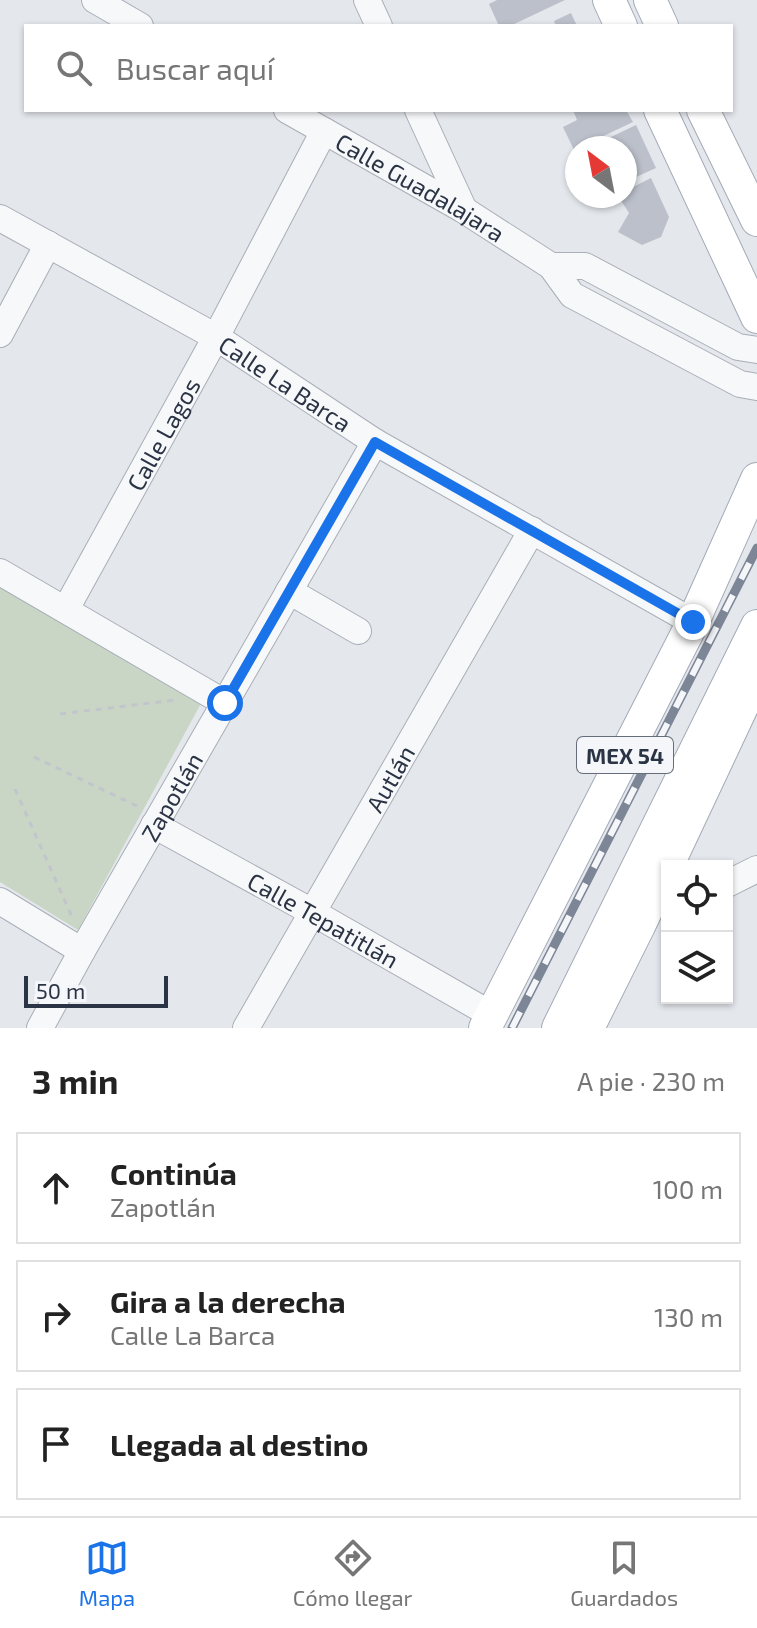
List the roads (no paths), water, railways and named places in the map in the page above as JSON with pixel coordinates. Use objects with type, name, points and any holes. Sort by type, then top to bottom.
[{"type":"main road","points":[[609,0],[620,24]]},
{"type":"main road","points":[[650,0],[661,24]]},
{"type":"main road","points":[[661,112],[757,317]]},
{"type":"main road","points":[[704,112],[757,220]]},
{"type":"main road","name":"MEX 54","points":[[489,1022],[693,622],[757,479]]},
{"type":"main road","name":"MEX 54","points":[[558,1028],[639,919],[757,626]]},
{"type":"main road","name":"MEX 54","points":[[588,1028],[757,675]]},
{"type":"street","points":[[95,0],[137,24]]},
{"type":"street","points":[[367,0],[378,24]]},
{"type":"street","name":"Calle Guadalajara","points":[[291,112],[464,210],[551,266],[572,295],[740,384],[757,387]]},
{"type":"street","points":[[419,112],[464,210]]},
{"type":"street","name":"Calle Lagos","points":[[66,609],[216,337],[324,131]]},
{"type":"street","name":"Calle La Barca","points":[[0,218],[216,337],[375,442],[693,622]]},
{"type":"street","points":[[0,334],[48,244]]},
{"type":"street","name":"Calle Guadalajara","points":[[551,266],[585,266],[738,347],[757,350]]},
{"type":"street","name":"Zapotlán","points":[[40,1028],[80,940],[149,817],[225,703],[375,442]]},
{"type":"street","name":"Autlán","points":[[246,1028],[532,530]]},
{"type":"street","points":[[0,572],[225,703]]},
{"type":"street","points":[[289,591],[358,631]]},
{"type":"street","name":"Calle Tepatitlán","points":[[149,817],[312,912],[489,1022]]},
{"type":"street","points":[[733,881],[757,869]]},
{"type":"street","points":[[0,901],[80,940]]},
{"type":"railway","points":[[512,1028],[757,548]]}]
